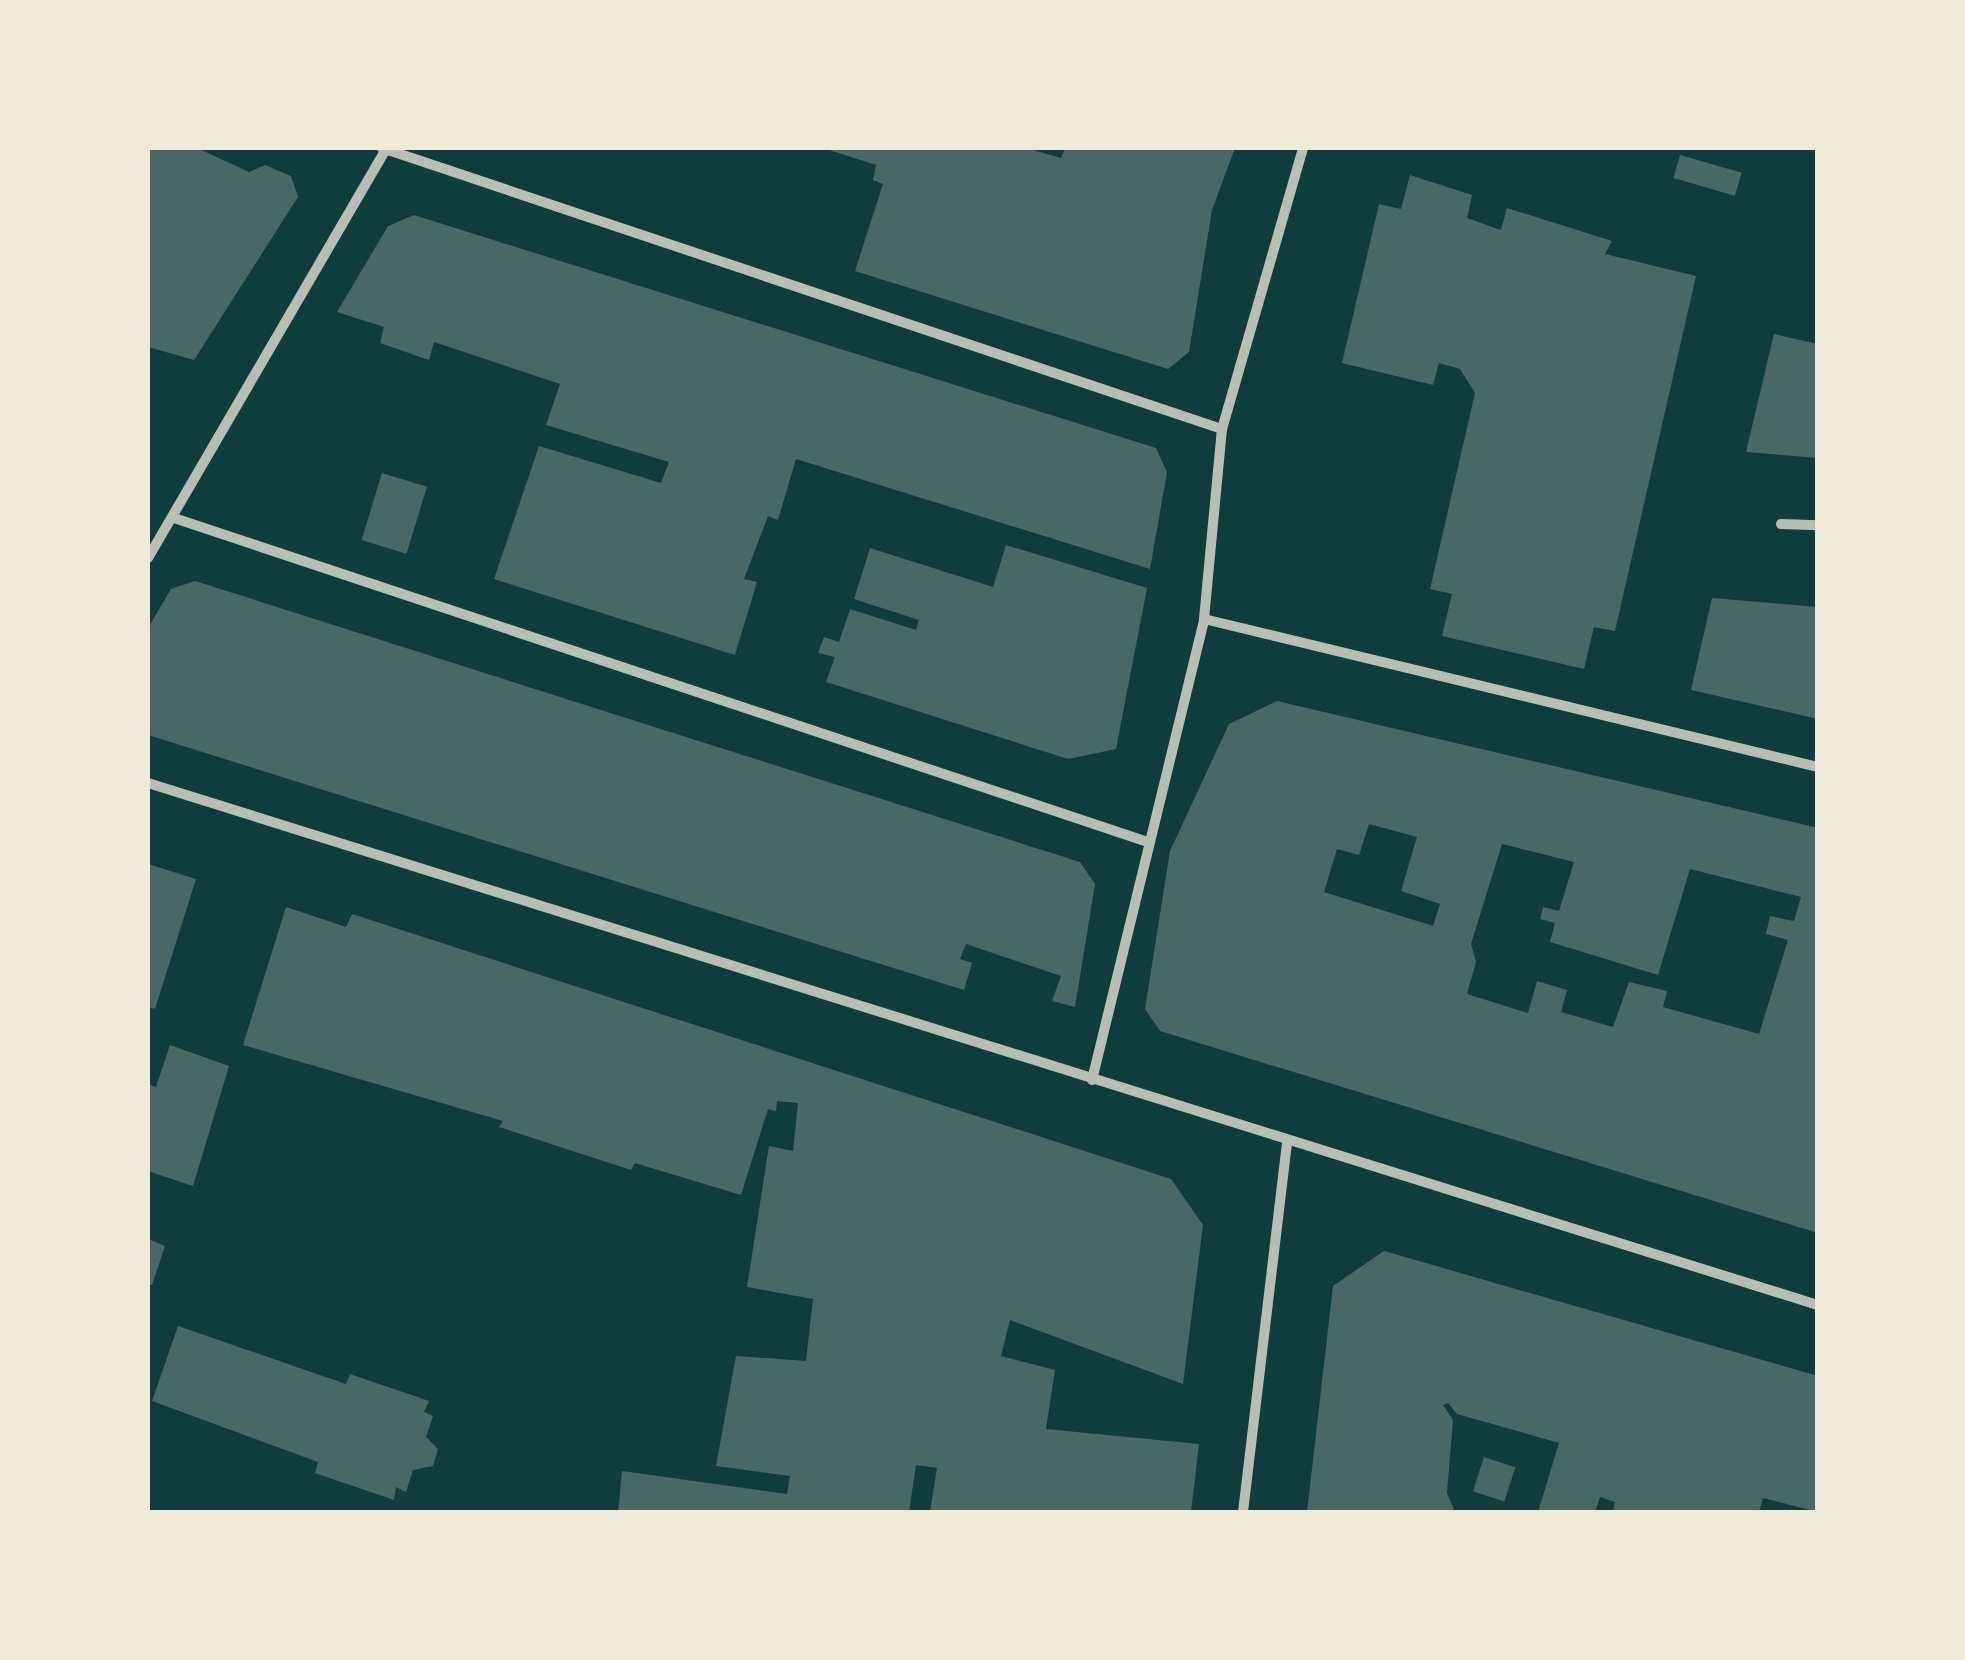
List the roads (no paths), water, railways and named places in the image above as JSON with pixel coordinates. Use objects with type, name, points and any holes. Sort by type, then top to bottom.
[{"type":"street","points":[[148,558],[384,148],[1222,429]]},
{"type":"street","points":[[1092,1080],[1146,841],[1204,619],[1222,429],[1303,148]]},
{"type":"street","points":[[174,518],[1146,841]]},
{"type":"street","points":[[1781,524],[1818,526]]},
{"type":"street","points":[[1204,619],[1818,767]]},
{"type":"street","points":[[148,783],[1287,1143],[1818,1304]]},
{"type":"street","points":[[1243,1512],[1287,1143]]}]
